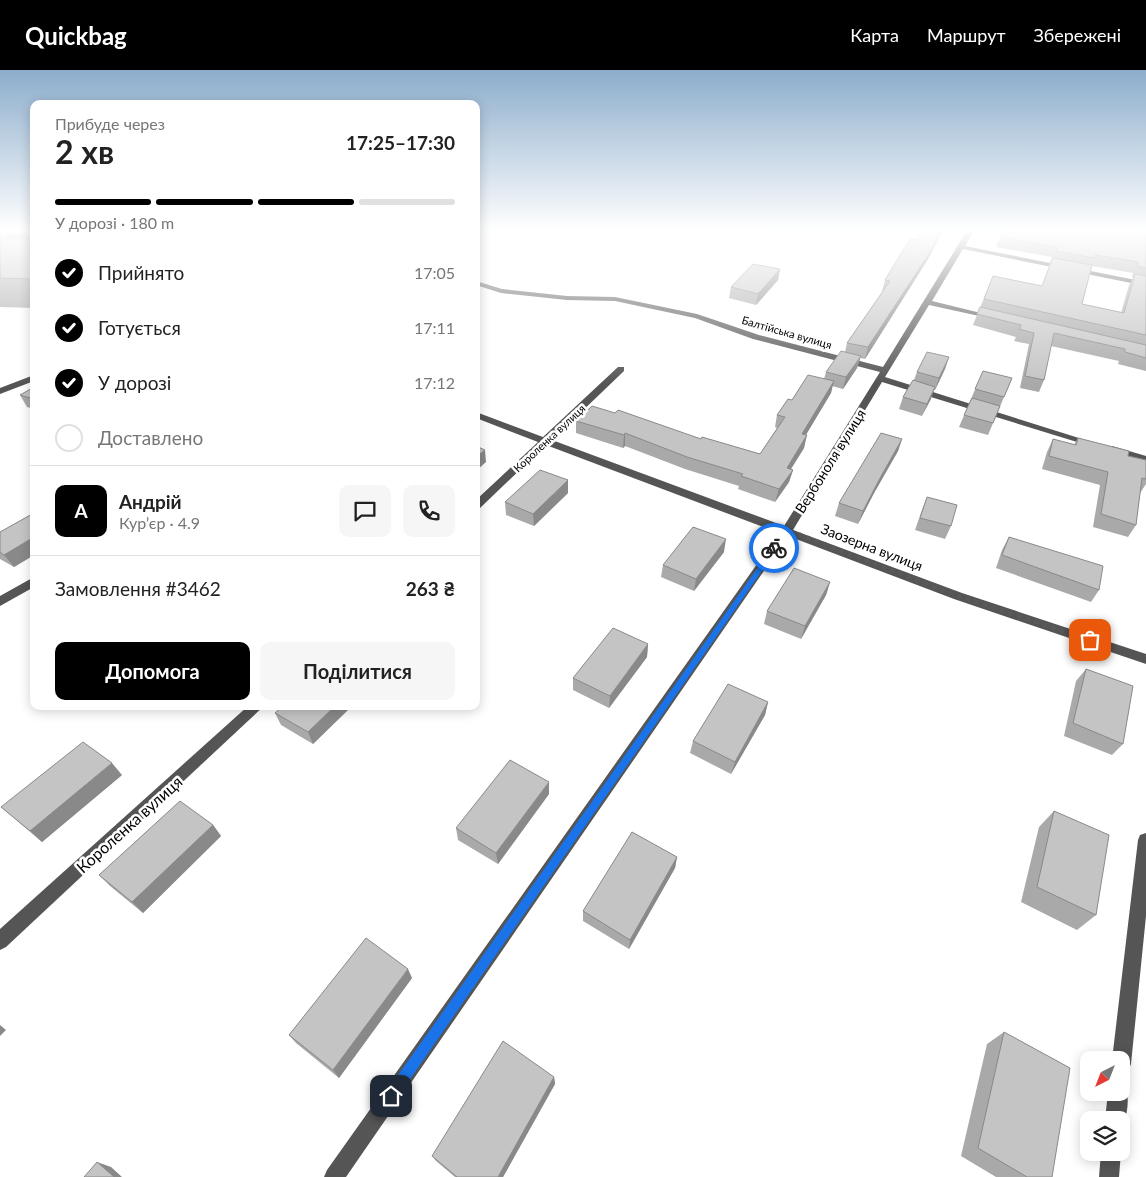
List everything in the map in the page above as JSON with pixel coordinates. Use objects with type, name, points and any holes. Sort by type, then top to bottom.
[{"type":"street","name":"Вербоноля вулиця","points":[[334,1177],[787,530],[884,375],[940,281]]},
{"type":"street","points":[[1129,281],[1146,284]]},
{"type":"street","name":"Балтійська вулиця","points":[[480,284],[501,290],[567,298],[614,299],[697,316],[756,337],[884,375],[1146,460]]},
{"type":"street","points":[[927,302],[1003,320]]},
{"type":"street","name":"Короленка вулиця","points":[[480,502],[546,442],[621,369]]},
{"type":"street","points":[[0,391],[30,380]]},
{"type":"street","name":"Заозерна вулиця","points":[[480,417],[651,482],[787,530],[958,596],[1146,659]]},
{"type":"street","points":[[0,602],[30,583]]},
{"type":"street","name":"Короленка вулиця","points":[[0,941],[253,710]]},
{"type":"street","points":[[1122,1051],[1146,840]]},
{"type":"street","points":[[1109,1177],[1111,1161]]},
{"type":"building","points":[[737,281],[770,281],[758,294],[731,287]]},
{"type":"building","points":[[888,281],[911,281],[868,347],[847,343],[890,281]]},
{"type":"building","points":[[991,281],[1016,281],[1042,286],[1044,281],[1088,281],[1082,304],[1124,313],[1133,281],[1146,281],[1146,335],[984,299]]},
{"type":"building","points":[[980,307],[1146,345],[1146,358],[1125,352],[1125,349],[1054,333],[1044,380],[1025,376],[1034,333],[1019,329],[1021,325],[977,314]]},
{"type":"building","points":[[841,351],[861,356],[846,377],[826,372]]},
{"type":"building","points":[[927,352],[949,357],[939,378],[917,372]]},
{"type":"building","points":[[983,371],[1012,378],[1004,397],[975,389]]},
{"type":"building","points":[[808,375],[834,381],[802,434],[807,435],[787,468],[793,470],[779,489],[741,476],[743,474],[687,457],[625,433],[624,435],[576,421],[592,406],[615,413],[618,410],[701,439],[702,437],[760,454],[785,417],[777,415],[788,399],[792,400]]},
{"type":"building","points":[[913,380],[935,387],[927,404],[903,397]]},
{"type":"building","points":[[30,389],[30,398],[20,395]]},
{"type":"building","points":[[972,398],[1000,406],[993,423],[964,415]]},
{"type":"building","points":[[881,433],[902,439],[863,511],[839,503]]},
{"type":"building","points":[[1078,438],[1129,451],[1128,456],[1146,460],[1146,479],[1142,478],[1136,525],[1101,514],[1108,472],[1049,456],[1053,439],[1076,445]]},
{"type":"building","points":[[540,470],[568,480],[533,514],[505,502]]},
{"type":"building","points":[[927,497],[957,505],[951,526],[920,518]]},
{"type":"building","points":[[30,515],[30,539],[4,555],[0,552],[0,532]]},
{"type":"building","points":[[693,527],[726,539],[696,579],[663,565]]},
{"type":"building","points":[[1009,537],[1103,566],[1099,590],[1002,555]]},
{"type":"building","points":[[794,568],[830,582],[805,626],[767,611]]},
{"type":"building","points":[[613,628],[648,644],[610,696],[573,678]]},
{"type":"building","points":[[1086,669],[1133,686],[1123,744],[1073,723]]},
{"type":"building","points":[[728,684],[768,702],[735,762],[693,741]]},
{"type":"building","points":[[278,710],[331,710],[308,732],[275,713]]},
{"type":"building","points":[[83,742],[112,763],[30,831],[1,807]]},
{"type":"building","points":[[510,760],[549,782],[496,853],[456,828]]},
{"type":"building","points":[[180,801],[213,825],[132,902],[99,875]]},
{"type":"building","points":[[1054,811],[1109,835],[1096,915],[1037,887]]},
{"type":"building","points":[[632,832],[677,857],[630,940],[583,911]]},
{"type":"building","points":[[366,938],[408,969],[333,1070],[289,1035]]},
{"type":"building","points":[[1004,1032],[1070,1068],[1052,1177],[1027,1177],[978,1148]]},
{"type":"building","points":[[503,1041],[554,1077],[498,1177],[457,1177],[432,1156]]},
{"type":"building","points":[[97,1162],[114,1177],[84,1177]]},
{"type":"way so far","points":[[774,548],[787,530],[958,596],[1090,640]]},
{"type":"route","points":[[391,1096],[774,548]]}]
